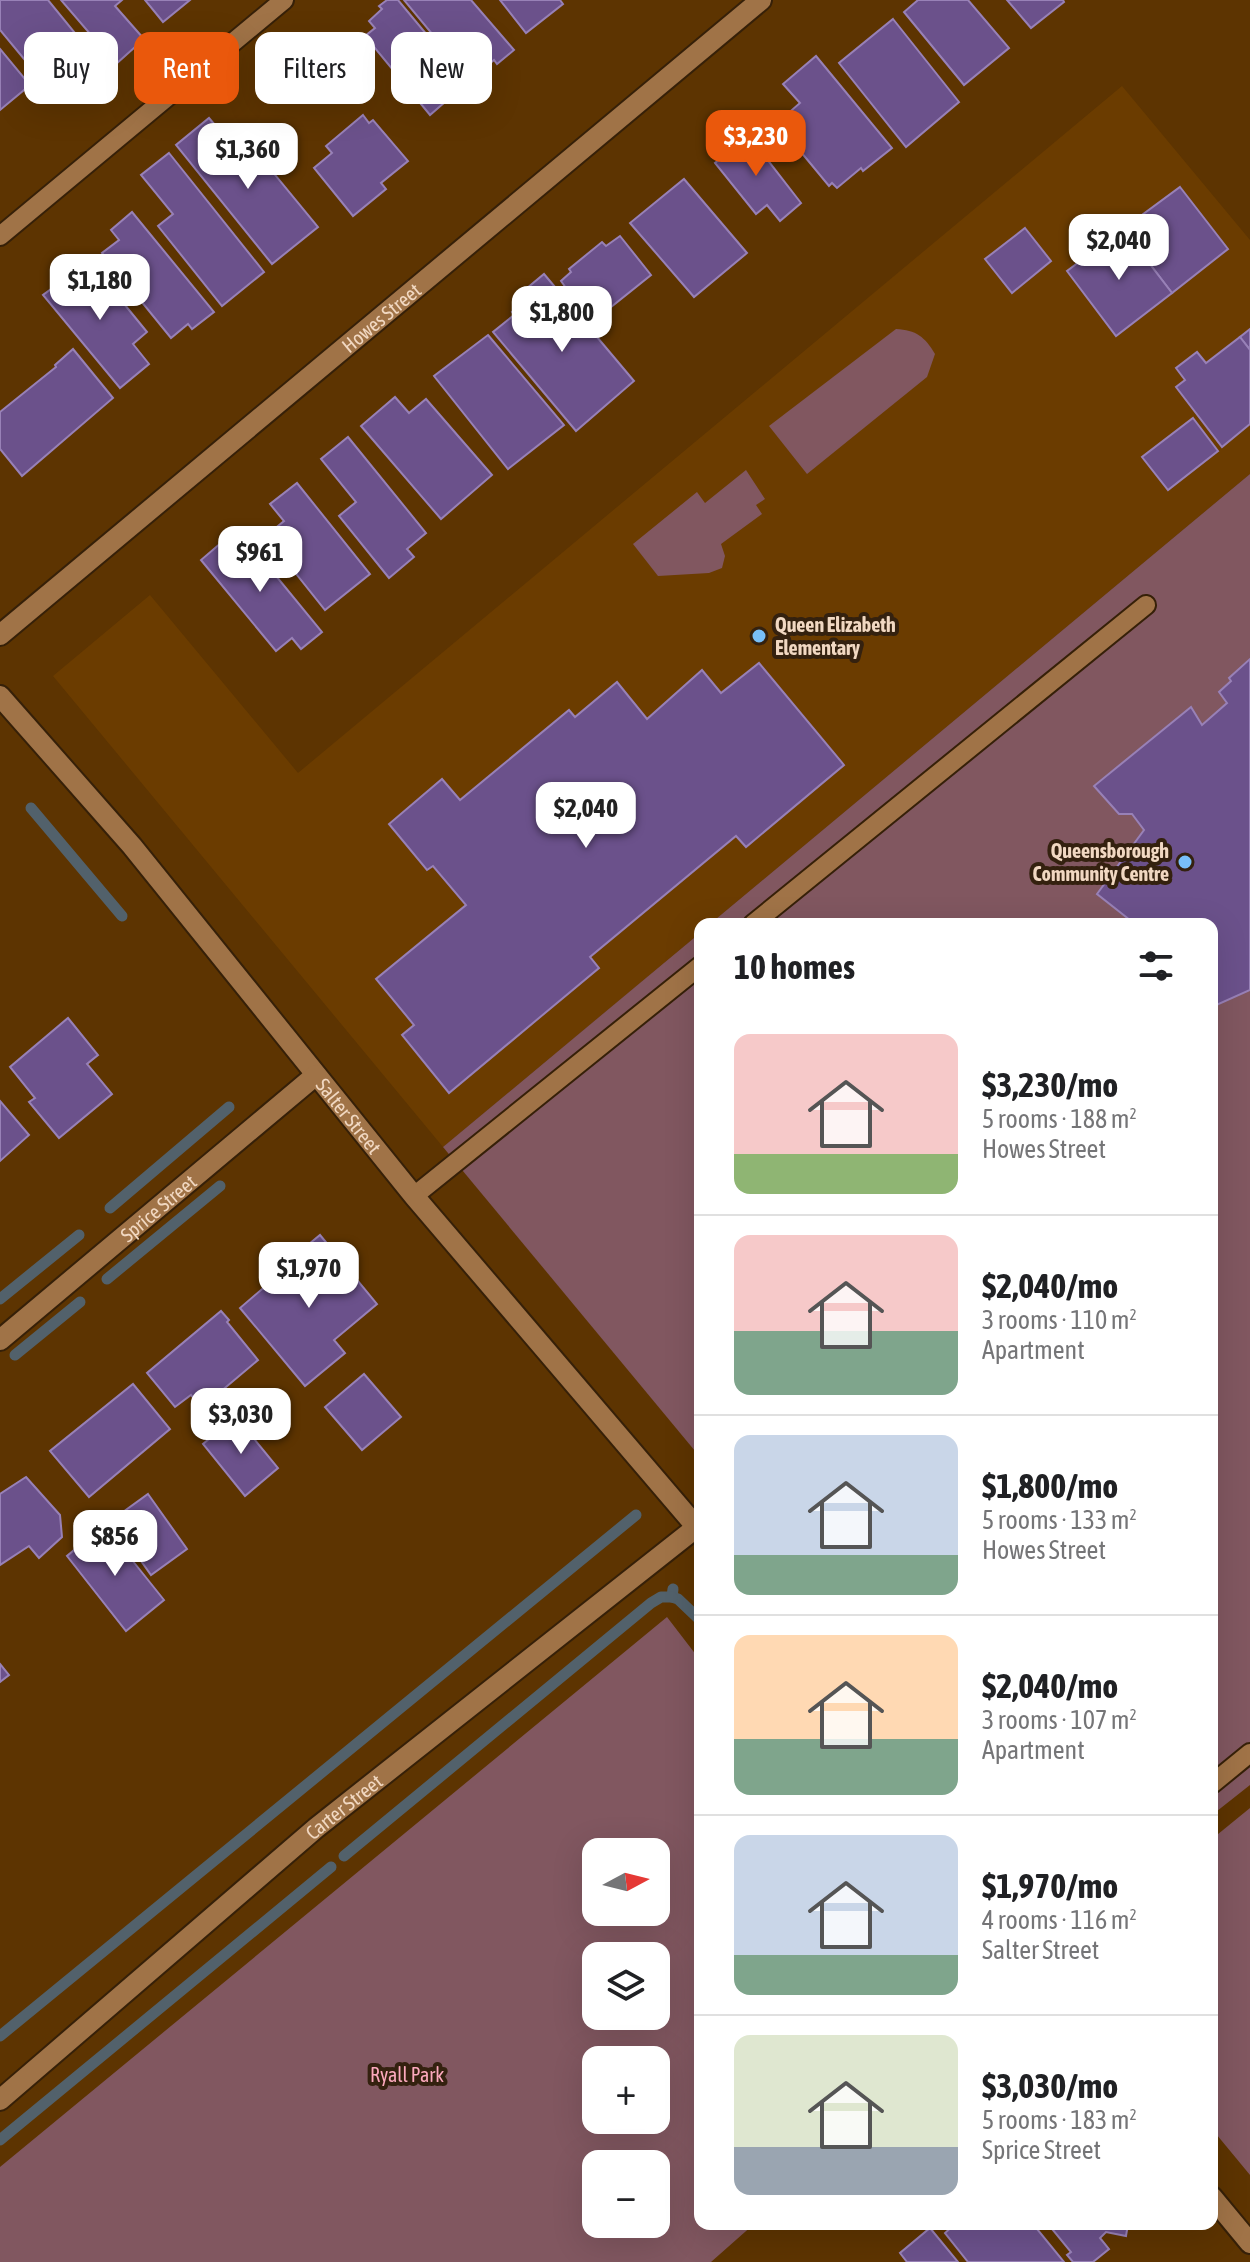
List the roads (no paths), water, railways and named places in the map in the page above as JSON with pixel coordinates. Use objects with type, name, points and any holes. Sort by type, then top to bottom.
[{"type":"street","name":"Howes Street","points":[[0,635],[761,0]]},
{"type":"street","name":"Salter Street","points":[[0,696],[132,846],[414,1196],[694,1524]]},
{"type":"street","name":"Sprice Street","points":[[0,1340],[316,1075]]},
{"type":"street","name":"Carter Street","points":[[0,2100],[316,1828],[694,1532]]},
{"type":"street","points":[[1218,2204],[1250,2243]]},
{"type":"lane","points":[[0,236],[284,0]]},
{"type":"lane","points":[[760,918],[1146,605]]},
{"type":"lane","points":[[414,1196],[694,971]]},
{"type":"lane","points":[[1218,1779],[1250,1753]]},
{"type":"waterway","points":[[31,808],[122,916]]},
{"type":"waterway","points":[[110,1208],[229,1107]]},
{"type":"waterway","points":[[107,1279],[220,1186]]},
{"type":"waterway","points":[[0,1299],[79,1235]]},
{"type":"waterway","points":[[15,1355],[80,1302]]},
{"type":"waterway","points":[[0,2036],[636,1515]]},
{"type":"waterway","points":[[673,1589],[672,1597],[694,1614]]},
{"type":"waterway","points":[[344,1856],[651,1603],[661,1597],[672,1597]]},
{"type":"waterway","points":[[0,2140],[331,1867]]},
{"type":"place","name":"Queen Elizabeth Elementary","points":[[759,636]]},
{"type":"place","name":"Queensborough Community Centre","points":[[1185,862]]},
{"type":"park label","name":"Ryall Park","points":[[407,2074]]}]
